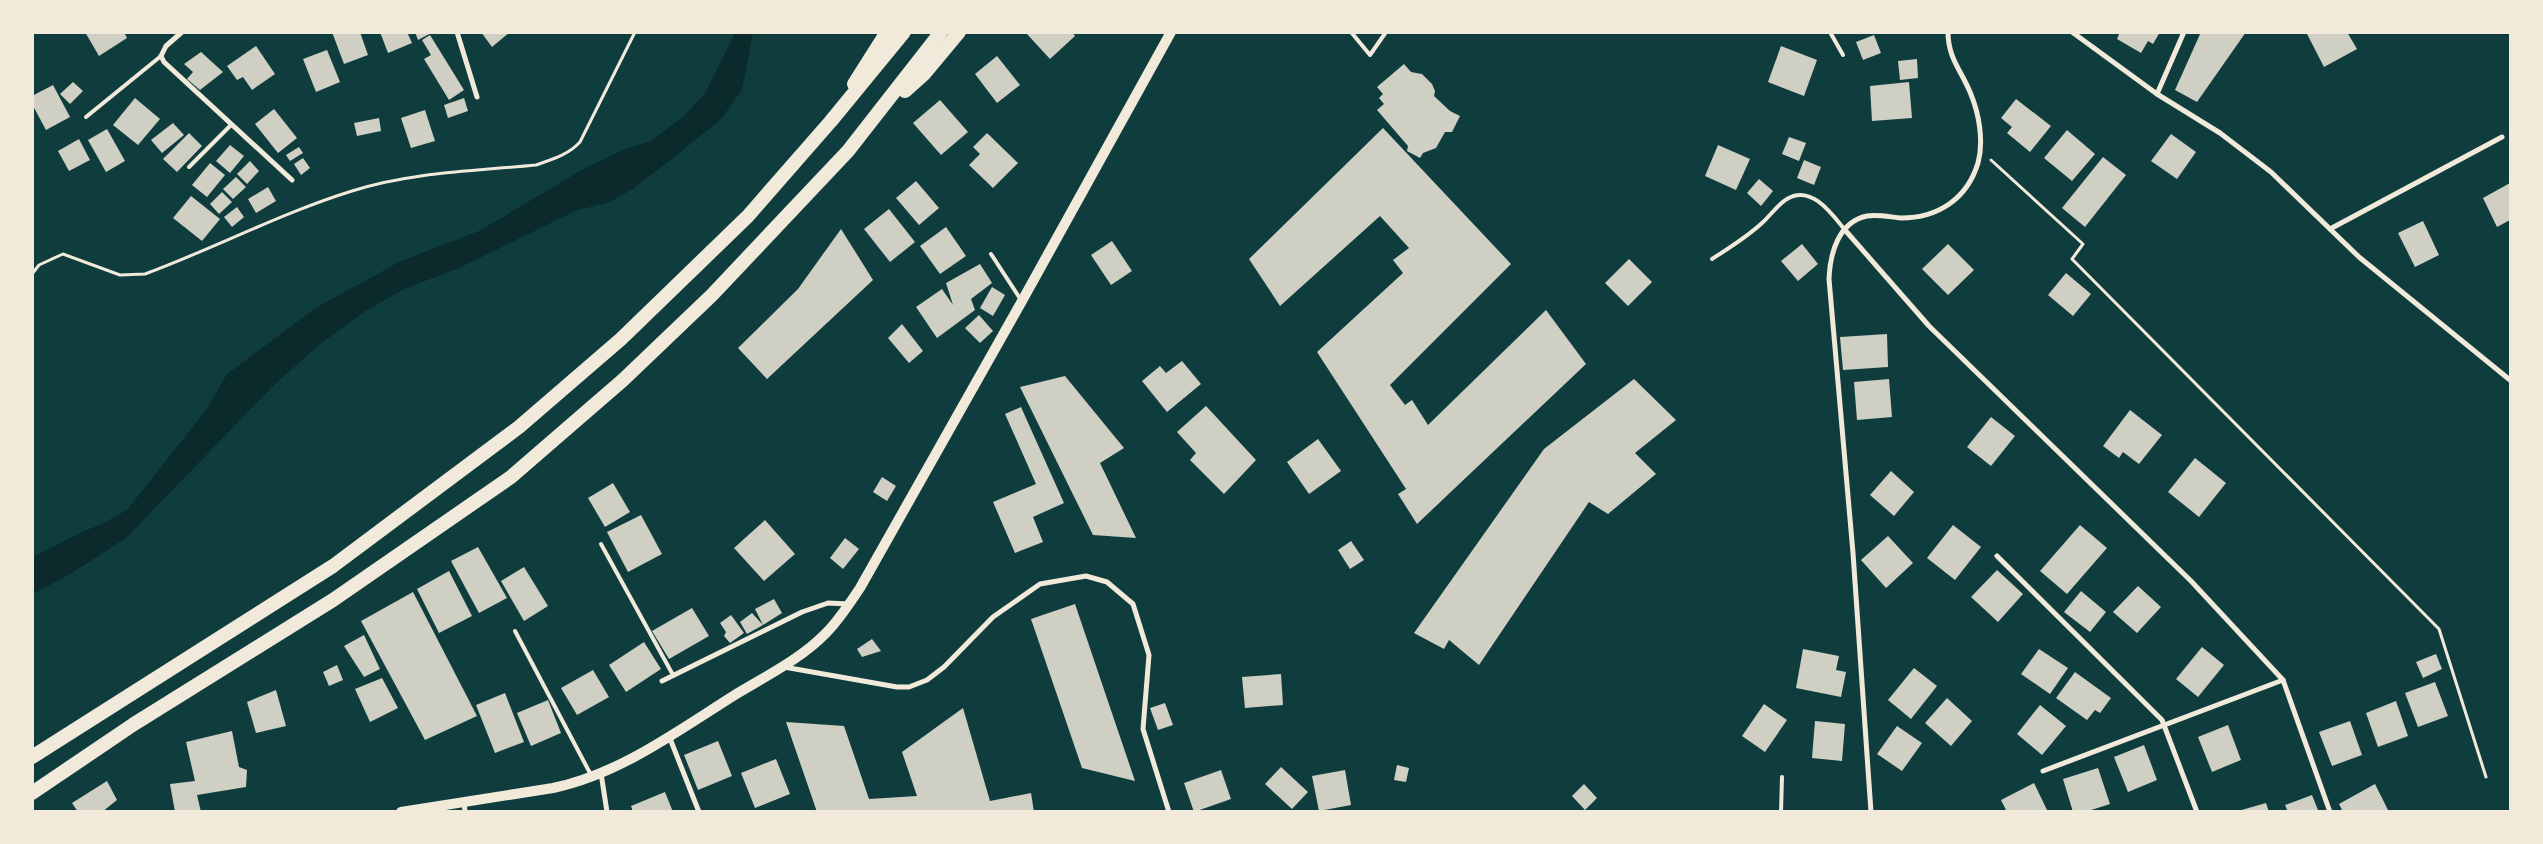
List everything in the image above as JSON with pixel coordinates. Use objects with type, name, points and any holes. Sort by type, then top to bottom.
[{"type":"highway","points":[[847,101],[860,72],[887,32]]},
{"type":"highway","points":[[32,757],[333,566],[519,427],[621,338],[748,216],[904,32]]},
{"type":"highway","points":[[32,793],[134,724],[333,600],[511,477],[622,380],[712,296],[848,151],[942,32]]},
{"type":"highway","points":[[893,96],[907,90],[924,74],[959,32]]},
{"type":"main road","points":[[401,812],[465,807],[561,786],[597,775],[669,736],[781,667],[805,651],[825,634],[849,604],[1022,302],[1171,32]]},
{"type":"street","points":[[182,32],[166,46],[161,56],[169,68],[292,180]]},
{"type":"street","points":[[457,32],[477,97]]},
{"type":"street","points":[[1871,812],[1853,553],[1829,279],[1830,260],[1835,244],[1854,220],[1868,215],[1924,216],[1947,208],[1966,190],[1978,163],[1982,135],[1971,93],[1948,48],[1948,32]]},
{"type":"street","points":[[2072,32],[2157,94],[2220,133],[2271,172],[2359,257],[2510,380]]},
{"type":"street","points":[[2157,94],[2184,32]]},
{"type":"street","points":[[2330,229],[2502,137]]},
{"type":"street","points":[[1845,230],[1928,326],[2191,581],[2283,680],[2330,812]]},
{"type":"street","points":[[1997,556],[2162,720],[2198,812]]},
{"type":"street","points":[[781,667],[897,687],[909,687],[927,680],[944,667],[993,617],[1040,584],[1086,576],[1108,582],[1133,604],[1149,655],[1143,728],[1169,812]]},
{"type":"street","points":[[662,681],[802,612],[828,603],[849,604]]},
{"type":"street","points":[[2043,771],[2283,680]]},
{"type":"street","points":[[669,736],[699,812]]},
{"type":"street","points":[[597,775],[607,812]]},
{"type":"lane","points":[[1351,32],[1370,55],[1386,32]]},
{"type":"lane","points":[[1830,32],[1844,55]]},
{"type":"lane","points":[[86,117],[161,56]]},
{"type":"lane","points":[[189,167],[231,125]]},
{"type":"lane","points":[[1712,259],[1761,224],[1787,198],[1800,194],[1814,199],[1829,211],[1845,230]]},
{"type":"lane","points":[[991,254],[1022,302]]},
{"type":"lane","points":[[601,544],[673,675]]},
{"type":"lane","points":[[515,631],[597,775]]},
{"type":"lane","points":[[1780,812],[1782,777]]},
{"type":"path","points":[[32,274],[39,265],[63,254],[120,275],[145,274],[305,207],[354,190],[392,181],[536,165],[571,152],[580,142],[635,32]]},
{"type":"path","points":[[1980,150],[2083,244],[2072,259],[2439,629],[2486,777]]},
{"type":"water","points":[[735,33],[753,33],[742,90],[721,119],[678,154],[634,188],[610,202],[575,211],[459,268],[404,289],[364,312],[320,344],[274,385],[126,538],[72,573],[33,594],[33,557],[127,510],[206,410],[227,374],[314,309],[399,262],[479,231],[587,167],[623,150],[651,141],[684,116],[705,93]]},
{"type":"building","points":[[85,32],[124,32],[127,38],[99,56]]},
{"type":"building","points":[[332,32],[360,32],[368,55],[344,64]]},
{"type":"building","points":[[380,32],[407,32],[412,43],[388,53]]},
{"type":"building","points":[[415,32],[433,32],[418,40]]},
{"type":"building","points":[[481,32],[510,32],[492,47]]},
{"type":"building","points":[[1029,32],[1072,32],[1075,36],[1050,59],[1027,34]]},
{"type":"building","points":[[2120,32],[2160,32],[2153,44],[2148,41],[2141,53],[2117,39]]},
{"type":"building","points":[[2201,32],[2246,32],[2197,102],[2175,90]]},
{"type":"building","points":[[2306,32],[2347,32],[2357,49],[2324,67]]},
{"type":"building","points":[[430,35],[464,90],[449,100],[424,59],[431,55],[422,40]]},
{"type":"building","points":[[1874,35],[1881,53],[1863,60],[1856,42]]},
{"type":"building","points":[[256,46],[275,74],[252,90],[243,77],[237,80],[227,66]]},
{"type":"building","points":[[1781,46],[1817,60],[1804,96],[1768,82]]},
{"type":"building","points":[[327,50],[340,82],[316,92],[303,59]]},
{"type":"building","points":[[201,52],[223,72],[200,90],[187,79],[193,72],[184,64]]},
{"type":"building","points":[[997,56],[1020,85],[997,103],[975,74]]},
{"type":"building","points":[[1917,59],[1918,78],[1900,80],[1898,61]]},
{"type":"building","points":[[1404,64],[1411,72],[1422,74],[1432,84],[1435,91],[1434,96],[1450,111],[1460,116],[1452,132],[1445,132],[1436,148],[1423,153],[1420,158],[1407,151],[1408,146],[1377,110],[1384,104],[1379,98],[1383,94],[1377,87]]},
{"type":"building","points":[[73,82],[83,91],[70,104],[60,94]]},
{"type":"building","points":[[1909,82],[1912,118],[1872,121],[1870,86]]},
{"type":"building","points":[[53,85],[70,117],[46,130],[32,104],[32,96]]},
{"type":"building","points":[[135,98],[160,119],[138,145],[113,125]]},
{"type":"building","points":[[464,98],[468,111],[448,118],[444,105]]},
{"type":"building","points":[[2016,99],[2051,126],[2030,152],[2007,133],[2012,127],[2001,118]]},
{"type":"building","points":[[940,100],[968,132],[941,155],[913,123]]},
{"type":"building","points":[[274,109],[297,138],[278,153],[255,124]]},
{"type":"building","points":[[425,110],[435,141],[411,148],[401,118]]},
{"type":"building","points":[[379,118],[381,131],[357,136],[354,123]]},
{"type":"building","points":[[173,123],[184,135],[162,153],[151,140]]},
{"type":"building","points":[[1383,128],[1511,264],[1390,385],[1405,405],[1412,400],[1428,425],[1546,310],[1586,364],[1417,524],[1398,494],[1406,489],[1317,352],[1403,273],[1393,260],[1409,248],[1380,216],[1280,306],[1249,259]]},
{"type":"building","points":[[107,129],[125,161],[106,172],[88,140]]},
{"type":"building","points":[[2067,130],[2095,154],[2072,181],[2044,158]]},
{"type":"building","points":[[189,133],[202,146],[177,172],[163,159]]},
{"type":"building","points":[[987,133],[1018,163],[993,188],[969,165],[980,154],[973,147]]},
{"type":"building","points":[[2171,134],[2196,152],[2177,179],[2151,161]]},
{"type":"building","points":[[1789,137],[1806,143],[1799,161],[1782,154]]},
{"type":"building","points":[[79,139],[90,160],[69,171],[58,151]]},
{"type":"building","points":[[230,145],[244,156],[230,173],[216,161]]},
{"type":"building","points":[[1718,145],[1750,159],[1736,190],[1705,176]]},
{"type":"building","points":[[299,147],[303,153],[290,161],[286,155]]},
{"type":"building","points":[[2103,157],[2126,175],[2085,227],[2062,208]]},
{"type":"building","points":[[303,158],[310,168],[301,175],[294,164]]},
{"type":"building","points":[[1804,160],[1821,167],[1814,185],[1797,178]]},
{"type":"building","points":[[250,161],[259,171],[247,184],[237,174]]},
{"type":"building","points":[[210,163],[225,175],[207,197],[192,185]]},
{"type":"building","points":[[236,177],[246,187],[233,199],[223,189]]},
{"type":"building","points":[[1759,179],[1773,191],[1761,206],[1747,193]]},
{"type":"building","points":[[916,181],[939,208],[919,225],[896,198]]},
{"type":"building","points":[[2510,183],[2510,220],[2497,227],[2483,198]]},
{"type":"building","points":[[268,187],[276,201],[256,213],[248,199]]},
{"type":"building","points":[[222,192],[232,202],[219,214],[210,204]]},
{"type":"building","points":[[191,196],[220,219],[202,241],[173,218]]},
{"type":"building","points":[[237,207],[244,217],[232,227],[224,217]]},
{"type":"building","points":[[889,209],[915,242],[890,262],[864,229]]},
{"type":"building","points":[[2423,221],[2439,255],[2415,267],[2398,233]]},
{"type":"building","points":[[946,227],[966,256],[940,274],[920,246]]},
{"type":"building","points":[[841,229],[873,280],[767,379],[738,348],[798,289]]},
{"type":"building","points":[[1112,241],[1132,271],[1111,285],[1091,255]]},
{"type":"building","points":[[1802,244],[1818,264],[1798,281],[1781,261]]},
{"type":"building","points":[[1948,244],[1974,270],[1948,295],[1922,269]]},
{"type":"building","points":[[1629,259],[1652,282],[1628,306],[1605,283]]},
{"type":"building","points":[[980,264],[992,283],[971,299],[975,310],[937,338],[916,307],[942,289],[953,305],[946,283]]},
{"type":"building","points":[[2066,273],[2091,294],[2073,316],[2048,295]]},
{"type":"building","points":[[992,287],[1005,295],[993,316],[980,308]]},
{"type":"building","points":[[979,315],[993,331],[980,343],[965,328]]},
{"type":"building","points":[[902,324],[923,351],[909,363],[888,338]]},
{"type":"building","points":[[1887,334],[1888,367],[1843,370],[1840,337]]},
{"type":"building","points":[[1182,361],[1201,384],[1167,412],[1142,381],[1160,366],[1166,373]]},
{"type":"building","points":[[1065,376],[1124,448],[1100,463],[1136,538],[1093,535],[1020,387]]},
{"type":"building","points":[[1634,379],[1676,420],[1635,453],[1656,474],[1608,514],[1589,502],[1479,665],[1449,640],[1444,649],[1414,633],[1544,449]]},
{"type":"building","points":[[1889,379],[1892,417],[1857,420],[1854,382]]},
{"type":"building","points":[[1206,406],[1256,460],[1224,494],[1190,460],[1196,453],[1177,432]]},
{"type":"building","points":[[1021,407],[1064,503],[1033,517],[1043,542],[1015,553],[993,502],[1036,484],[1005,414]]},
{"type":"building","points":[[2130,410],[2162,435],[2139,464],[2123,452],[2119,458],[2103,446]]},
{"type":"building","points":[[1991,417],[2015,436],[1991,466],[1967,447]]},
{"type":"building","points":[[1318,439],[1341,471],[1309,494],[1287,462]]},
{"type":"building","points":[[2195,458],[2226,483],[2199,517],[2168,492]]},
{"type":"building","points":[[1891,471],[1914,492],[1894,516],[1870,495]]},
{"type":"building","points":[[882,477],[896,486],[887,501],[873,492]]},
{"type":"building","points":[[613,483],[630,512],[605,527],[588,498]]},
{"type":"building","points":[[641,515],[662,554],[628,572],[607,532]]},
{"type":"building","points":[[765,520],[795,554],[764,581],[734,548]]},
{"type":"building","points":[[1953,525],[1981,547],[1955,580],[1927,558]]},
{"type":"building","points":[[2080,525],[2107,548],[2067,594],[2040,571]]},
{"type":"building","points":[[1888,536],[1913,563],[1886,588],[1861,560]]},
{"type":"building","points":[[845,538],[859,549],[843,569],[830,558]]},
{"type":"building","points":[[1351,541],[1364,560],[1350,569],[1338,550]]},
{"type":"building","points":[[478,547],[507,598],[479,613],[451,561]]},
{"type":"building","points":[[524,567],[548,606],[524,621],[501,581]]},
{"type":"building","points":[[1997,570],[2023,594],[1998,622],[1971,597]]},
{"type":"building","points":[[449,571],[472,616],[439,633],[417,589]]},
{"type":"building","points":[[2138,586],[2161,607],[2137,633],[2113,612]]},
{"type":"building","points":[[2081,591],[2106,612],[2090,632],[2064,612]]},
{"type":"building","points":[[413,592],[477,716],[425,740],[361,621]]},
{"type":"building","points":[[774,599],[782,613],[763,625],[755,609]]},
{"type":"building","points":[[1075,604],[1135,781],[1082,768],[1031,619]]},
{"type":"building","points":[[692,608],[709,636],[669,659],[652,631]]},
{"type":"building","points":[[752,613],[763,625],[747,634],[740,622]]},
{"type":"building","points":[[731,615],[744,633],[730,643],[724,636],[726,632],[720,623]]},
{"type":"building","points":[[364,635],[380,669],[364,677],[344,646]]},
{"type":"building","points":[[872,639],[881,651],[862,657],[857,649]]},
{"type":"building","points":[[644,642],[661,669],[626,692],[609,665]]},
{"type":"building","points":[[2202,647],[2224,665],[2198,697],[2176,679]]},
{"type":"building","points":[[1803,649],[1839,656],[1836,670],[1846,672],[1841,697],[1796,688]]},
{"type":"building","points":[[2039,649],[2068,668],[2050,694],[2021,674]]},
{"type":"building","points":[[2436,654],[2442,669],[2423,678],[2416,662]]},
{"type":"building","points":[[337,665],[343,680],[329,686],[323,672]]},
{"type":"building","points":[[1914,668],[1937,686],[1911,719],[1888,700]]},
{"type":"building","points":[[593,670],[609,697],[577,715],[561,688]]},
{"type":"building","points":[[2075,672],[2111,698],[2100,713],[2095,710],[2087,720],[2056,698]]},
{"type":"building","points":[[1281,674],[1283,705],[1245,708],[1242,677]]},
{"type":"building","points":[[382,678],[398,708],[370,722],[355,689]]},
{"type":"building","points":[[2435,682],[2448,716],[2418,727],[2405,693]]},
{"type":"building","points":[[276,690],[286,726],[256,733],[247,702]]},
{"type":"building","points":[[505,693],[524,742],[495,753],[476,705]]},
{"type":"building","points":[[1947,698],[1972,721],[1951,746],[1925,723]]},
{"type":"building","points":[[548,700],[561,733],[531,746],[517,713]]},
{"type":"building","points":[[2396,701],[2408,736],[2378,747],[2366,713]]},
{"type":"building","points":[[1165,703],[1173,725],[1158,730],[1150,708]]},
{"type":"building","points":[[1764,704],[1787,720],[1765,752],[1742,736]]},
{"type":"building","points":[[2040,705],[2066,726],[2042,755],[2017,734]]},
{"type":"building","points":[[963,708],[990,801],[1031,793],[1034,812],[817,812],[786,722],[844,726],[869,799],[917,796],[902,752]]},
{"type":"building","points":[[1815,721],[1845,724],[1842,761],[1812,758]]},
{"type":"building","points":[[2350,721],[2362,755],[2332,766],[2319,732]]},
{"type":"building","points":[[2228,725],[2241,760],[2212,772],[2198,737]]},
{"type":"building","points":[[1897,726],[1922,743],[1902,771],[1877,754]]},
{"type":"building","points":[[232,731],[239,767],[247,770],[246,787],[197,795],[201,812],[175,812],[170,784],[195,781],[186,742]]},
{"type":"building","points":[[718,741],[732,776],[698,790],[684,755]]},
{"type":"building","points":[[2144,745],[2157,780],[2128,792],[2114,757]]},
{"type":"building","points":[[776,759],[790,794],[755,808],[741,773]]},
{"type":"building","points":[[1397,765],[1409,768],[1406,782],[1394,780]]},
{"type":"building","points":[[1281,767],[1308,792],[1292,809],[1265,784]]},
{"type":"building","points":[[2098,768],[2110,804],[2085,812],[2073,812],[2063,779]]},
{"type":"building","points":[[1221,770],[1231,799],[1194,812],[1184,783]]},
{"type":"building","points":[[1345,770],[1351,805],[1319,811],[1312,776]]},
{"type":"building","points":[[107,781],[117,800],[102,812],[78,812],[72,803]]},
{"type":"building","points":[[2034,783],[2048,812],[2007,812],[2001,800]]},
{"type":"building","points":[[1584,784],[1597,798],[1585,810],[1572,796]]},
{"type":"building","points":[[2375,784],[2389,812],[2343,812],[2339,804]]},
{"type":"building","points":[[665,792],[673,812],[633,812],[631,806]]},
{"type":"building","points":[[2312,795],[2318,810],[2288,812],[2285,805]]},
{"type":"building","points":[[2266,803],[2269,812],[2238,812],[2238,811]]}]
